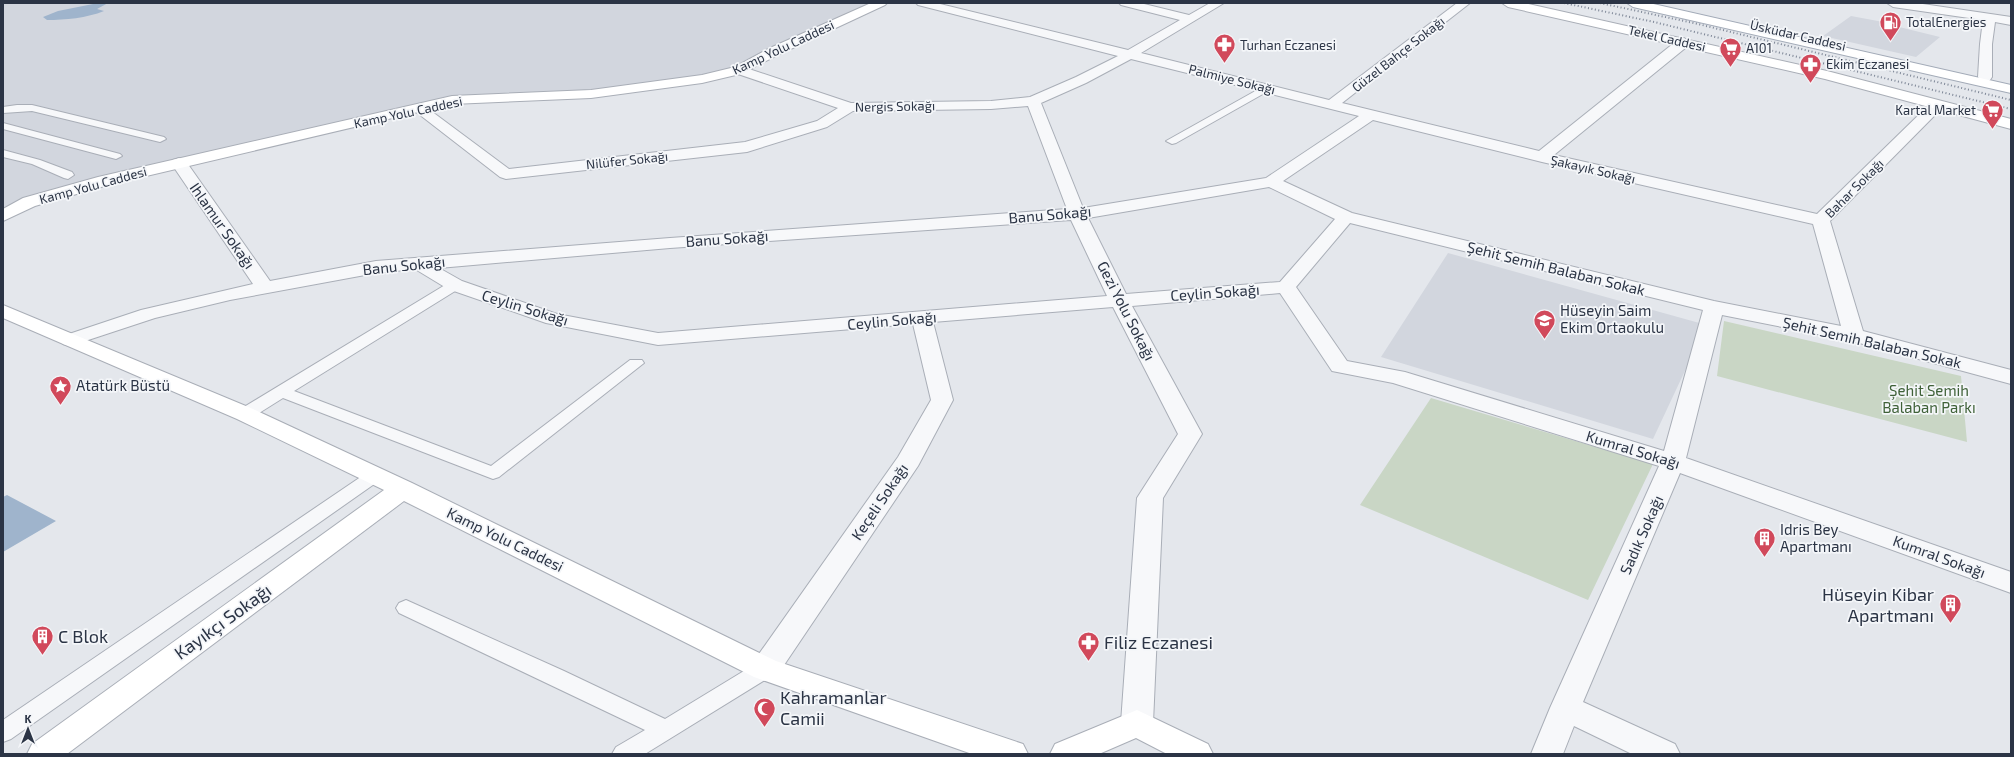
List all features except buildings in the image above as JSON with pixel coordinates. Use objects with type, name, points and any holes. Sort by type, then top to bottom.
[{"type":"street","name":"Kamp Yolu Caddesi","points":[[3,216],[29,202],[179,163],[452,100],[591,94],[702,79],[740,70],[776,51],[881,3]]},
{"type":"street","name":"Palmiye Sokağı","points":[[922,3],[1332,104],[1542,158]]},
{"type":"street","points":[[1125,3],[1191,19]]},
{"type":"street","points":[[1033,101],[1059,91],[1130,54],[1218,3]]},
{"type":"street","name":"Güzel Bahçe Sokağı","points":[[1332,104],[1464,3]]},
{"type":"street","name":"Tekel Caddesi","points":[[1508,3],[1827,75],[2011,124]]},
{"type":"street","name":"Üsküdar Caddesi","points":[[1633,3],[2011,89]]},
{"type":"street","name":"Üsküdar Caddesi","points":[[1656,3],[2011,83]]},
{"type":"street","points":[[1893,3],[2011,21]]},
{"type":"street","points":[[1985,77],[1986,44],[1990,17]]},
{"type":"street","name":"Şakayık Sokağı","points":[[1542,158],[1684,42]]},
{"type":"street","name":"Nergis Sokağı","points":[[740,70],[850,107],[991,105],[1033,101]]},
{"type":"street","name":"Gezi Yolu Sokağı","points":[[1033,101],[1077,214],[1119,300],[1190,434],[1150,498],[1137,723]]},
{"type":"street","name":"Bahar Sokağı","points":[[1854,335],[1822,220],[1937,105]]},
{"type":"street","name":"Nilüfer Sokağı","points":[[418,108],[506,174],[747,147],[822,124],[850,107]]},
{"type":"street","name":"Banu Sokağı","points":[[70,340],[148,314],[230,294],[376,267],[670,243],[1077,214],[1271,182],[1370,114]]},
{"type":"street","name":"Şakayık Sokağı","points":[[1542,158],[1822,220]]},
{"type":"street","name":"Ihlamur Sokağı","points":[[179,163],[265,288]]},
{"type":"street","name":"Şehit Semih Balaban Sokak","points":[[1271,182],[1346,217],[1714,307],[1854,335],[2011,377]]},
{"type":"street","points":[[1286,288],[1346,217]]},
{"type":"street","name":"Ceylin Sokağı","points":[[419,264],[455,285],[553,319],[658,339],[922,319],[1119,300],[1286,288]]},
{"type":"street","name":"Kumral Sokağı","points":[[1286,288],[1340,366],[1397,377],[1673,462],[2011,582]]},
{"type":"street","name":"Sadık Sokağı","points":[[1547,754],[1565,708],[1673,462],[1714,307]]},
{"type":"street","name":"Kamp Yolu Caddesi","points":[[3,311],[245,414],[403,489],[765,669],[1012,754]]},
{"type":"street","name":"Keçeli Sokağı","points":[[765,669],[908,460],[942,400],[922,319]]},
{"type":"street","name":"Kayıkçı Sokağı","points":[[43,754],[403,489]]},
{"type":"street","points":[[1565,708],[1664,754]]},
{"type":"street","points":[[1066,754],[1137,723],[1196,754]]},
{"type":"lane","points":[[1172,141],[1266,88]]},
{"type":"lane","points":[[3,110],[32,108],[160,139]]},
{"type":"lane","points":[[3,126],[116,156]]},
{"type":"lane","points":[[3,153],[36,162],[68,175]]},
{"type":"lane","points":[[245,414],[455,285]]},
{"type":"lane","points":[[282,392],[493,473],[636,363]]},
{"type":"lane","points":[[3,732],[374,476]]},
{"type":"lane","points":[[406,608],[556,676],[666,730]]},
{"type":"lane","points":[[624,754],[765,669]]},
{"type":"shaded area","points":[[3,3],[872,3],[738,68],[699,76],[590,90],[449,98],[3,210]]},
{"type":"shaded area","points":[[1851,16],[1894,24],[1895,26],[1940,37],[1916,57],[1823,36]]},
{"type":"shaded area","name":"Hüseyin Saim Ekim Ortaokulu","points":[[1448,253],[1703,324],[1690,360],[1653,439],[1381,357]]},
{"type":"green space","name":"Şehit Semih Balaban Parkı","points":[[1724,321],[1961,376],[1967,442],[1717,376]]},
{"type":"green space","points":[[1431,398],[1653,464],[1588,600],[1360,505]]},
{"type":"water","points":[[98,3],[108,3],[97,9],[104,11],[76,18],[47,20],[43,17],[58,11]]},
{"type":"water","points":[[7,495],[56,521],[3,552],[3,497]]},
{"type":"railway","points":[[1564,3],[1654,22],[2011,109]]},
{"type":"railway","points":[[1600,3],[1698,24],[2011,100]]},
{"type":"place","name":"TotalEnergies","points":[[1890,42]]},
{"type":"place","name":"Turhan Eczanesi","points":[[1225,64]]},
{"type":"place","name":"A101","points":[[1731,68]]},
{"type":"place","name":"Ekim Eczanesi","points":[[1810,84]]},
{"type":"place","name":"Kartal Market","points":[[1992,130]]},
{"type":"place","name":"Hüseyin Saim Ekim Ortaokulu","points":[[1544,340]]},
{"type":"place","name":"Atatürk Büstü","points":[[61,406]]},
{"type":"place","name":"Idris Bey Apartmanı","points":[[1764,558]]},
{"type":"place","name":"Hüseyin Kibar Apartmanı","points":[[1950,624]]},
{"type":"place","name":"C Blok","points":[[43,656]]},
{"type":"place","name":"Filiz Eczanesi","points":[[1088,662]]},
{"type":"place","name":"Kahramanlar Camii","points":[[764,728]]}]
